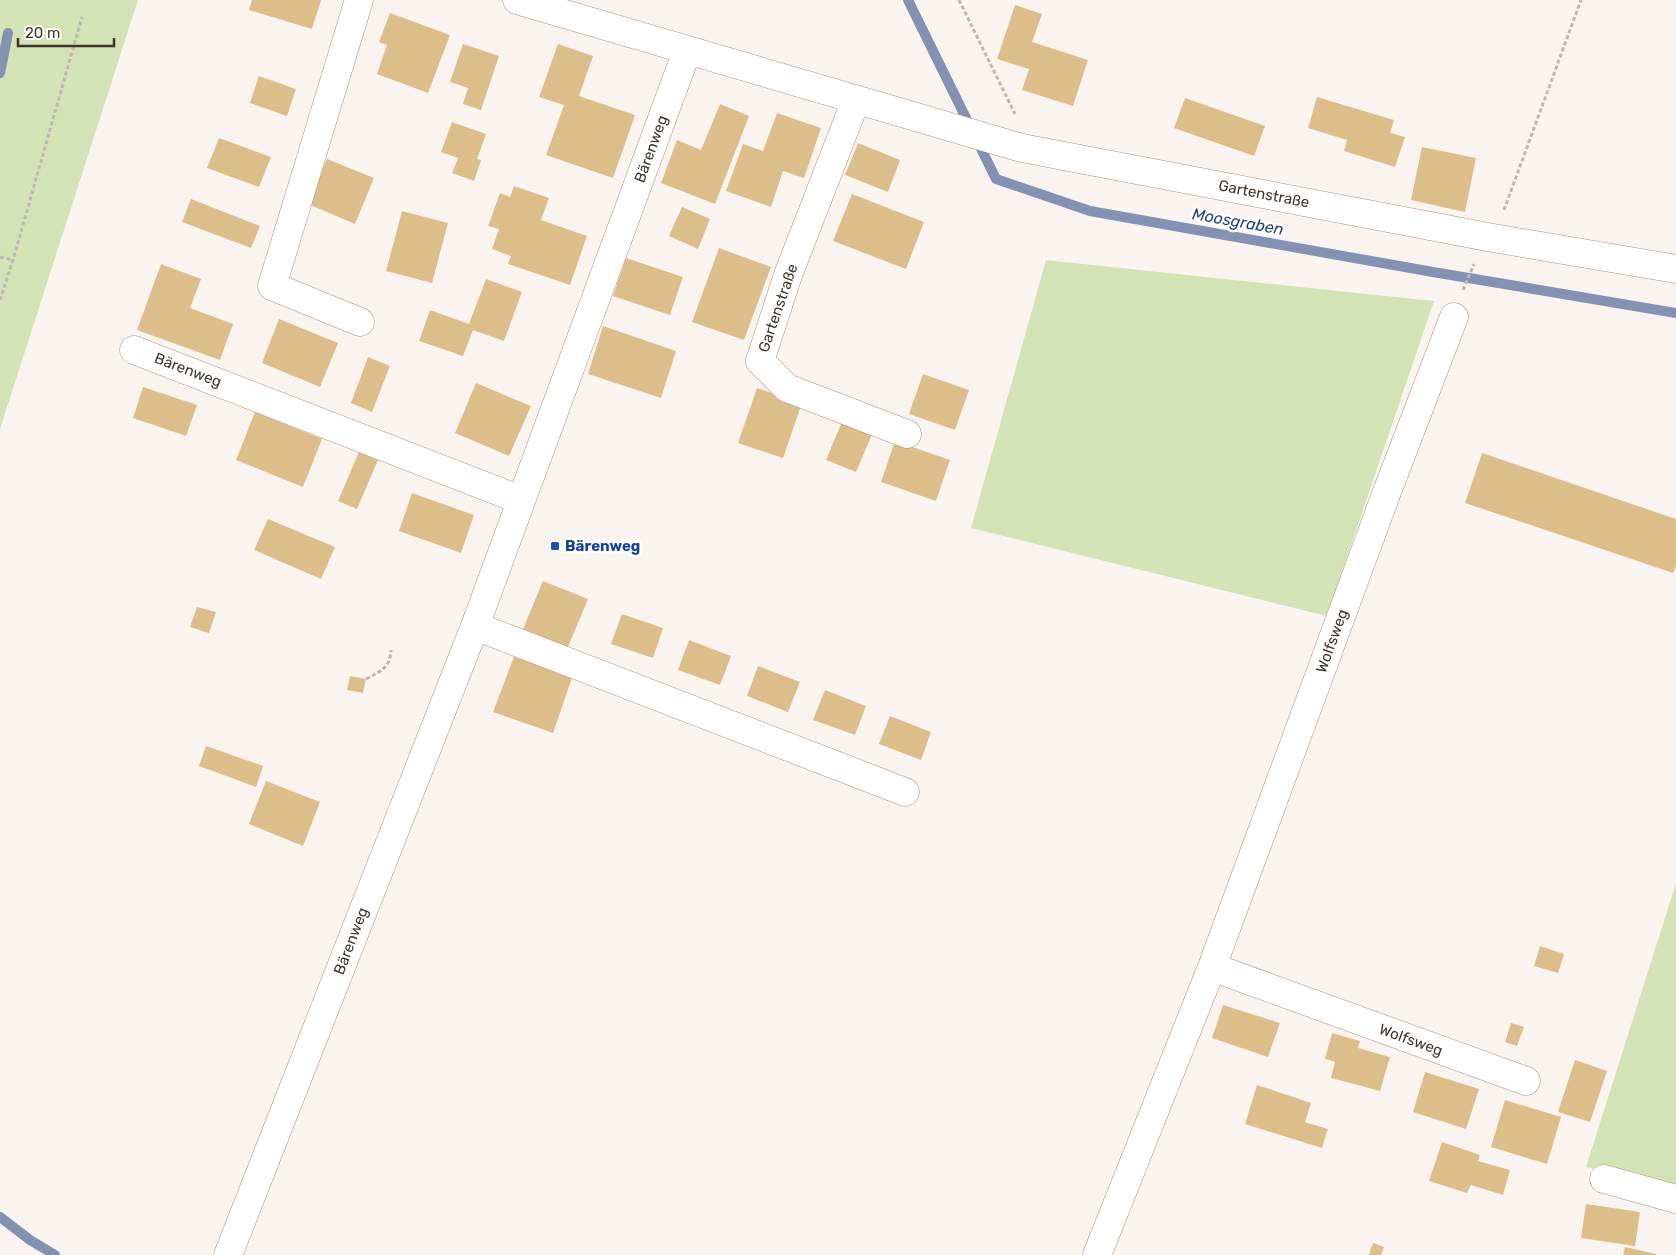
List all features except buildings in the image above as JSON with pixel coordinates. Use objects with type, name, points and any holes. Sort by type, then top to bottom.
[{"type":"street","points":[[359,0],[272,286],[360,322]]},
{"type":"street","name":"Gartenstraße","points":[[517,0],[1022,148],[1485,247],[1676,269]]},
{"type":"street","name":"Bärenweg","points":[[228,1255],[475,626],[687,51]]},
{"type":"street","name":"Gartenstraße","points":[[856,100],[788,276],[760,361],[787,388],[907,434]]},
{"type":"street","name":"Wolfsweg","points":[[1097,1255],[1212,967],[1378,515],[1454,317]]},
{"type":"street","name":"Bärenweg","points":[[134,350],[521,500]]},
{"type":"street","points":[[475,626],[905,792]]},
{"type":"street","name":"Wolfsweg","points":[[1212,967],[1526,1081]]},
{"type":"street","points":[[1604,1180],[1676,1199]]},
{"type":"path","points":[[959,0],[1024,133],[1022,148]]},
{"type":"path","points":[[1463,291],[1485,247],[1581,0]]},
{"type":"path","points":[[0,300],[82,17]]},
{"type":"path","points":[[0,257],[13,260]]},
{"type":"path","points":[[366,679],[386,667],[390,662],[391,650]]},
{"type":"green space","points":[[0,0],[138,0],[0,429]]},
{"type":"green space","points":[[1046,260],[1434,301],[1327,616],[971,528]]},
{"type":"green space","points":[[1676,883],[1676,1190],[1586,1167]]},
{"type":"waterway","name":"Moosgraben","points":[[908,0],[996,179],[1090,211],[1676,313]]},
{"type":"waterway","points":[[0,73],[8,33]]},
{"type":"waterway","points":[[0,1217],[30,1240],[55,1255]]},
{"type":"place","name":"Bärenweg","points":[[555,546]]}]
